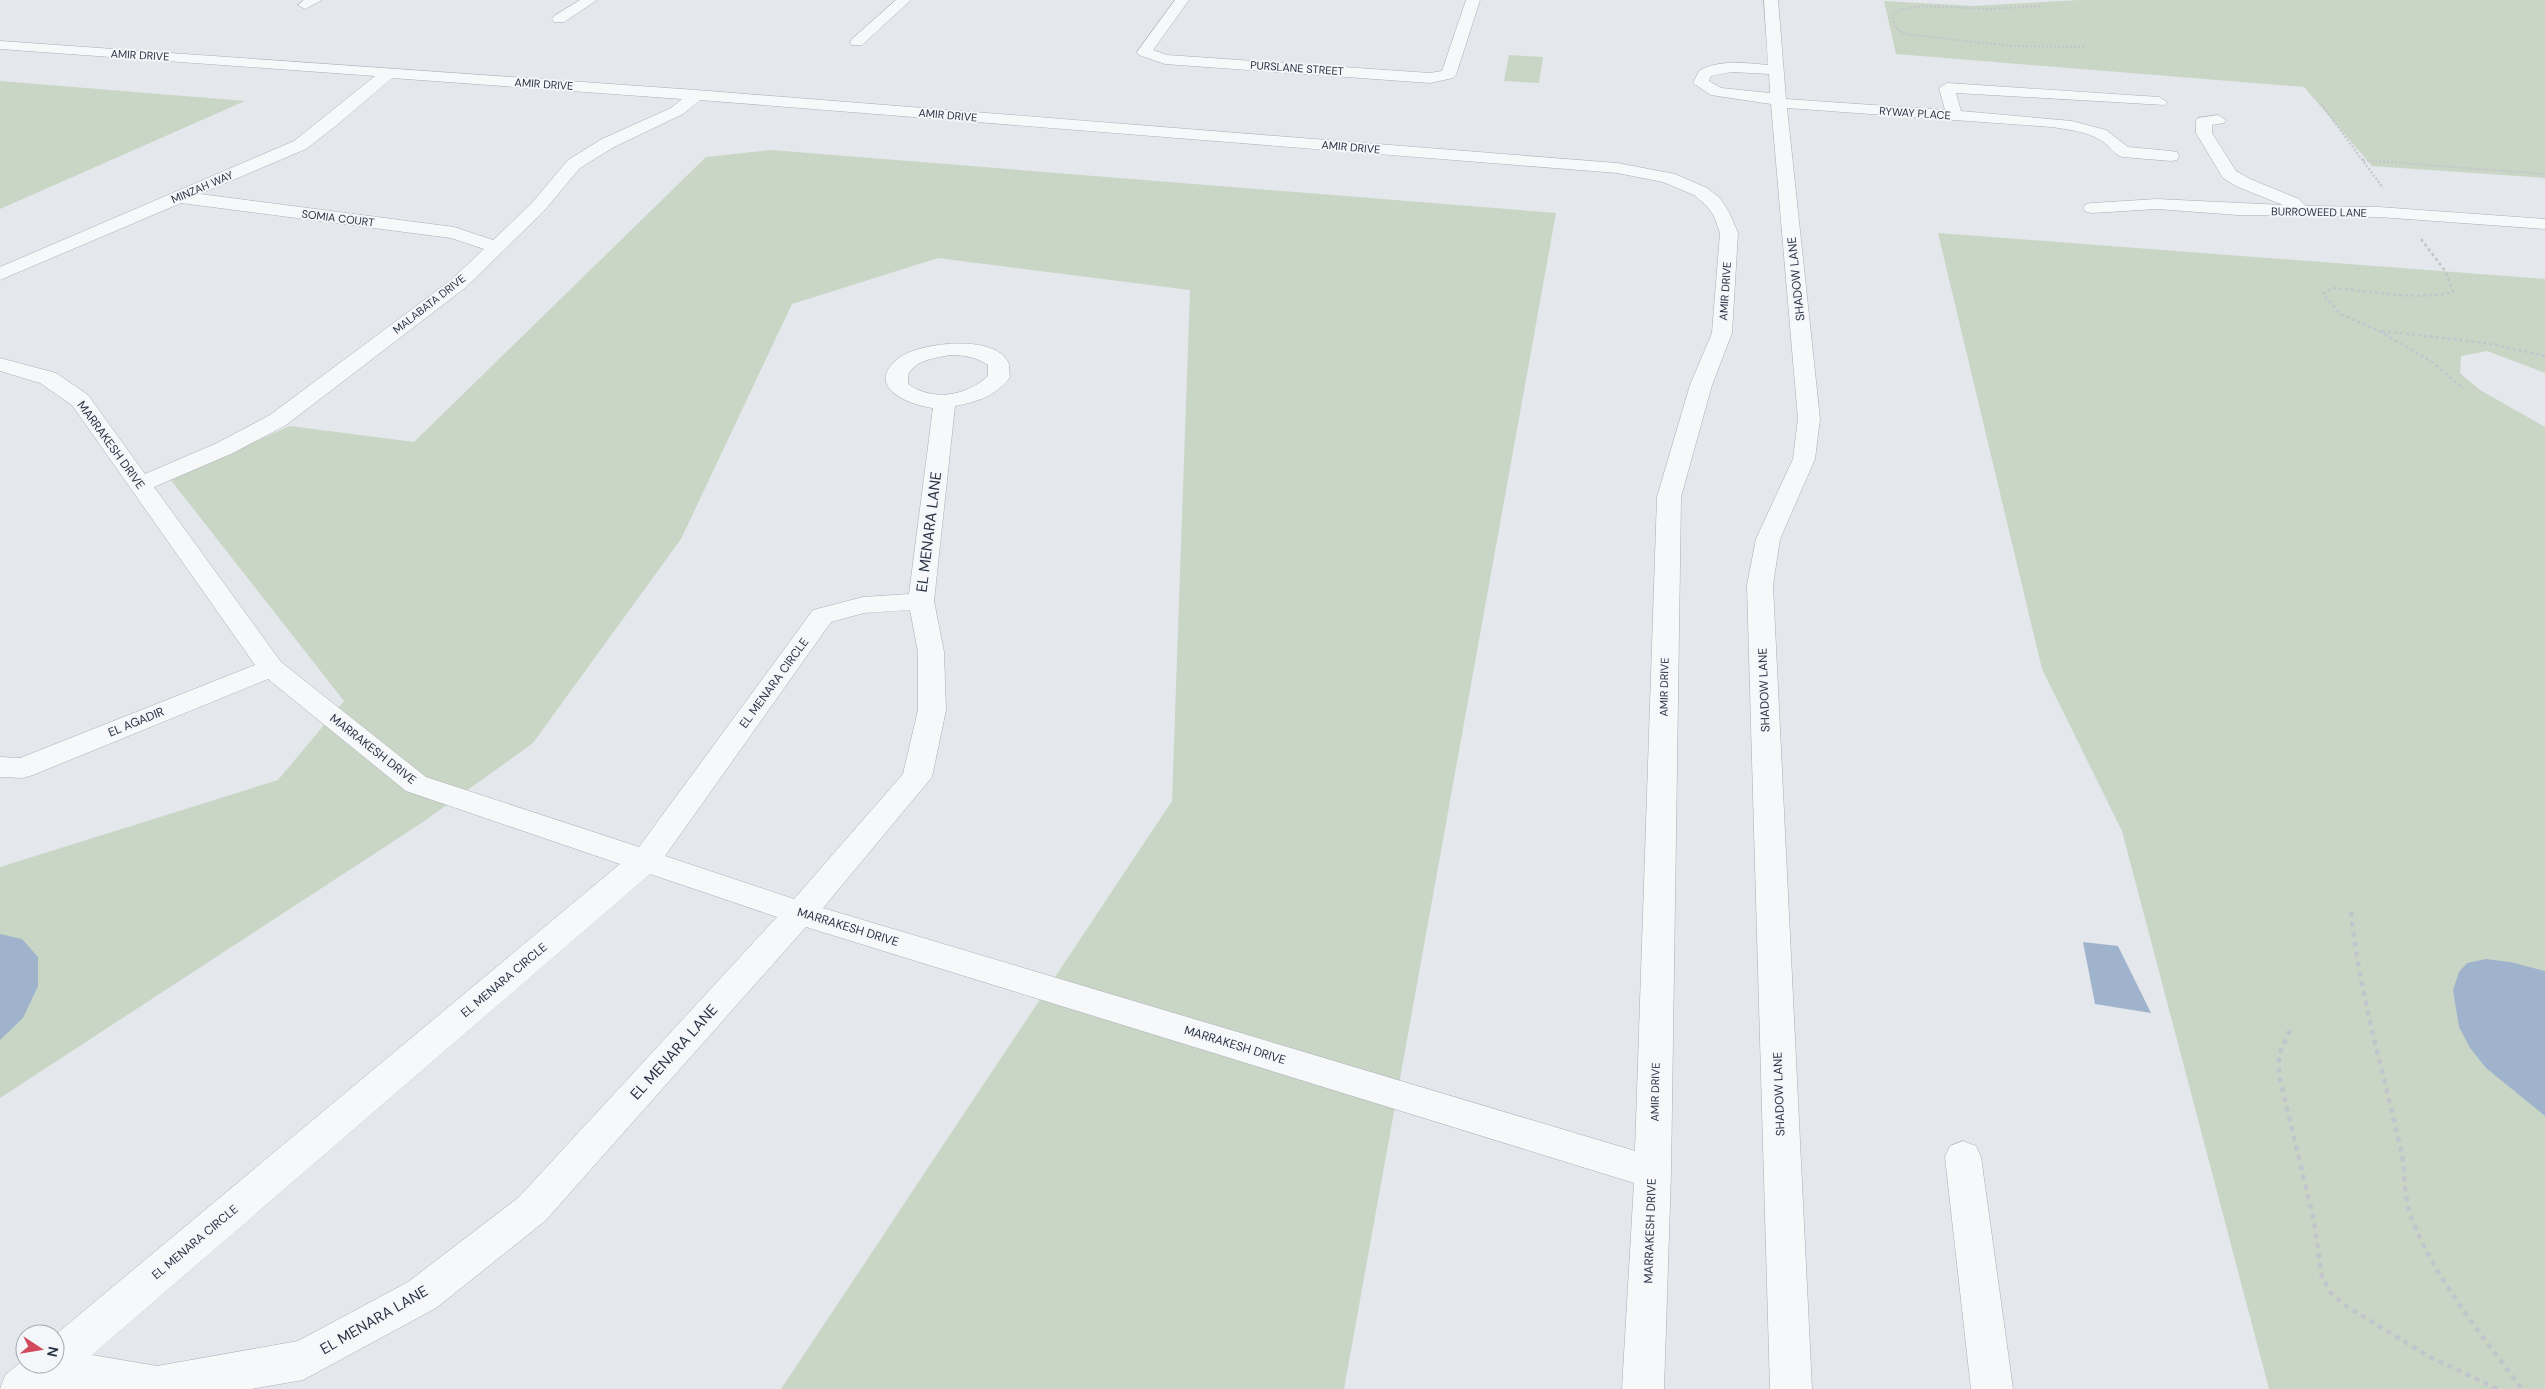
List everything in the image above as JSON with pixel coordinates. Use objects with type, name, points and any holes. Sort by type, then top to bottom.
[{"type":"street","points":[[558,19],[590,0]]},
{"type":"street","points":[[857,42],[904,0]]},
{"type":"street","name":"PURSLANE STREET","points":[[1182,0],[1144,52],[1165,59],[1430,78],[1448,75],[1473,0]]},
{"type":"street","name":"SHADOW LANE","points":[[1771,0],[1778,101],[1809,419],[1804,458],[1768,540],[1760,585],[1791,1389]]},
{"type":"street","name":"AMIR DRIVE","points":[[0,45],[696,95],[1617,168],[1642,171],[1680,181],[1700,191],[1720,208],[1726,219],[1729,232],[1722,333],[1701,386],[1669,497],[1653,1172]]},
{"type":"street","name":"RYWAY PLACE","points":[[1776,70],[1720,68],[1704,74],[1701,83],[1717,92],[1778,101],[1954,116],[2052,122],[2092,130],[2107,136],[2123,152],[2171,156]]},
{"type":"street","name":"MINZAH WAY","points":[[0,274],[300,145],[332,122],[388,73]]},
{"type":"street","points":[[1954,116],[1947,88],[2159,102]]},
{"type":"street","name":"MALABATA DRIVE","points":[[140,485],[225,448],[278,420],[458,284],[537,208],[574,164],[608,142],[677,111],[696,95]]},
{"type":"street","points":[[2052,122],[2080,97]]},
{"type":"street","points":[[2218,120],[2204,121],[2204,133],[2229,174],[2244,183],[2293,203],[2304,211]]},
{"type":"street","name":"SOMIA COURT","points":[[179,197],[454,233],[496,247]]},
{"type":"street","name":"BURROWEED LANE","points":[[2092,208],[2158,204],[2238,210],[2401,214],[2545,224]]},
{"type":"street","name":"MARRAKESH DRIVE","points":[[0,364],[48,378],[80,400],[271,668],[416,784],[800,913],[1653,1172],[1643,1389]]},
{"type":"street","name":"EL MENARA LANE","points":[[65,1373],[157,1386],[303,1360],[422,1295],[532,1209],[800,913],[917,777],[932,710],[931,652],[921,601],[945,401]]},
{"type":"street","name":"EL MENARA CIRCLE","points":[[65,1351],[646,860],[822,616],[862,605],[921,601]]},
{"type":"street","name":"EL AGADIR","points":[[0,767],[23,768],[271,668]]},
{"type":"street","points":[[1963,1157],[1992,1389]]},
{"type":"path","points":[[2040,6],[1990,9],[1926,6],[1902,8],[1893,14],[1894,26],[1902,33],[1912,35],[1991,44],[2086,47]]},
{"type":"path","points":[[2321,104],[2448,275],[2454,286],[2453,292],[2439,296],[2332,288],[2323,294],[2340,314],[2379,331],[2432,362],[2451,376],[2464,389]]},
{"type":"path","points":[[2362,160],[2545,174]]},
{"type":"path","points":[[2379,331],[2486,343],[2545,356]]},
{"type":"path","points":[[2351,912],[2355,954],[2402,1154],[2409,1212],[2423,1242],[2455,1298],[2522,1389]]},
{"type":"path","points":[[2290,1030],[2279,1054],[2279,1076],[2314,1220],[2322,1277],[2331,1294],[2346,1306],[2422,1352],[2498,1389]]},
{"type":"green space","points":[[2079,0],[2545,0],[2545,178],[2372,166],[2304,87],[1896,54],[1884,1],[1973,6]]},
{"type":"green space","points":[[1509,55],[1543,57],[1539,83],[1504,81]]},
{"type":"green space","points":[[0,81],[245,101],[0,209]]},
{"type":"green space","points":[[771,150],[1556,213],[1344,1389],[781,1389],[1172,801],[1190,290],[938,258],[792,304],[681,539],[533,743],[423,822],[0,1098],[0,867],[278,780],[344,701],[170,479],[290,426],[414,442],[706,157]]},
{"type":"green space","points":[[1938,233],[2545,279],[2545,373],[2487,351],[2461,356],[2460,373],[2480,390],[2545,427],[2545,1389],[2269,1389],[2122,831],[2042,669]]},
{"type":"water","points":[[0,934],[22,939],[38,957],[38,986],[23,1018],[0,1040]]},
{"type":"water","points":[[2083,942],[2118,946],[2151,1013],[2095,1004]]},
{"type":"water","points":[[2486,959],[2510,962],[2545,971],[2545,1116],[2486,1068],[2470,1048],[2459,1027],[2453,990],[2459,972],[2467,963]]}]
